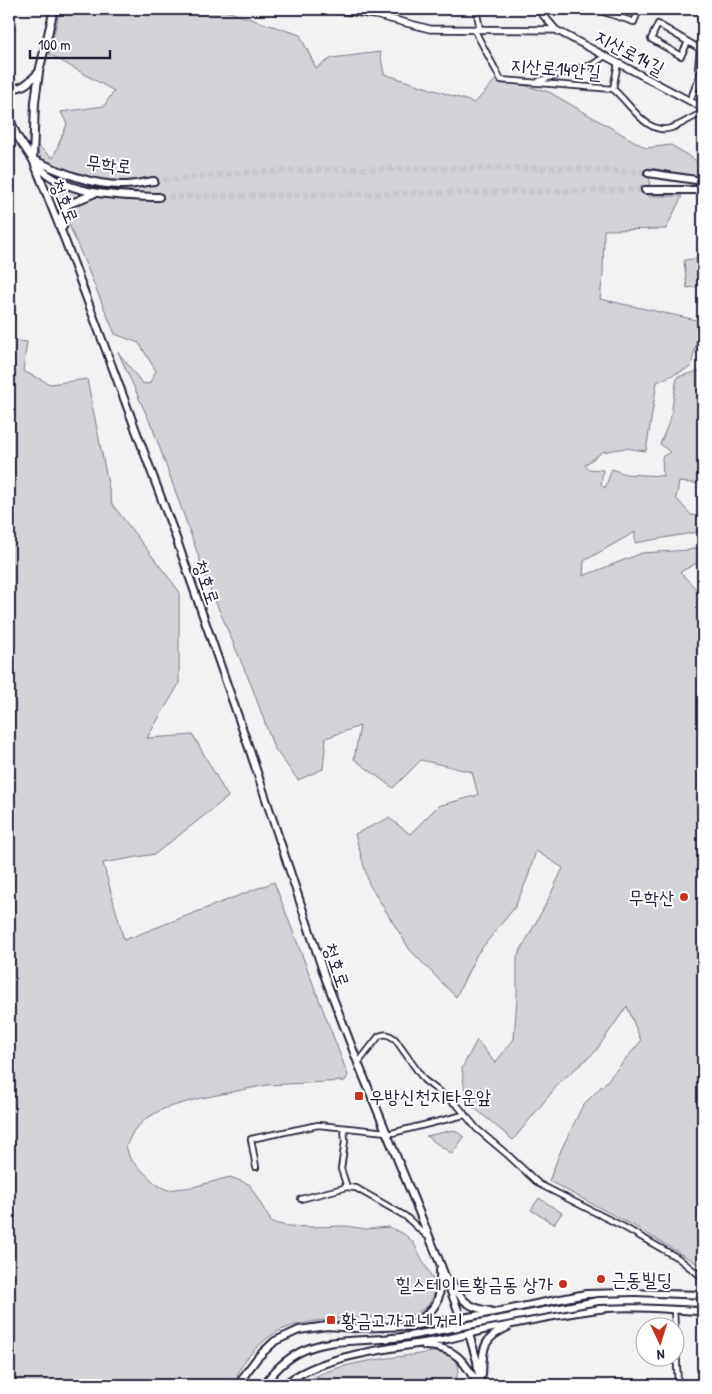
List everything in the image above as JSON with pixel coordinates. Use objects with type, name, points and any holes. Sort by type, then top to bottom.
[{"type":"main road","points":[[54,9],[39,72],[33,160],[40,168],[62,182],[88,192],[159,198]]},
{"type":"main road","points":[[9,88],[17,89],[24,86],[39,72]]},
{"type":"main road","name":"청호로","points":[[9,117],[17,136],[33,160],[66,243],[175,535],[246,738],[325,977],[358,1064],[469,1334],[477,1361],[480,1385]]},
{"type":"main road","name":"무학로","points":[[33,160],[55,170],[96,182],[123,185],[154,181]]},
{"type":"main road","points":[[648,173],[703,181]]},
{"type":"main road","points":[[645,190],[703,190]]},
{"type":"main road","points":[[66,243],[61,217],[67,205],[96,193]]},
{"type":"main road","points":[[440,1263],[455,1289],[466,1303],[477,1310],[491,1311],[514,1308]]},
{"type":"main road","points":[[410,1326],[433,1310],[438,1302],[440,1293],[440,1263]]},
{"type":"main road","points":[[239,1385],[258,1357],[275,1341],[300,1330],[327,1326],[354,1328],[410,1326],[586,1294],[703,1295]]},
{"type":"main road","points":[[264,1385],[281,1365],[294,1356],[312,1347],[339,1340],[381,1340],[409,1336],[598,1301],[635,1300],[703,1303]]},
{"type":"main road","points":[[514,1308],[509,1317],[512,1321],[518,1323]]},
{"type":"main road","points":[[284,1385],[294,1377],[310,1370],[353,1356],[414,1346],[518,1323],[609,1308],[703,1311]]},
{"type":"main road","points":[[430,1323],[435,1325],[439,1331],[437,1338],[430,1342]]},
{"type":"main road","points":[[480,1385],[484,1348],[488,1340],[494,1334],[518,1323]]},
{"type":"main road","points":[[414,1346],[438,1346],[454,1352],[463,1360],[480,1385]]},
{"type":"street","name":"지산로14길","points":[[333,9],[375,12],[430,29],[556,30],[703,108]]},
{"type":"street","points":[[476,9],[477,29]]},
{"type":"street","points":[[538,9],[556,30]]},
{"type":"street","points":[[605,9],[604,12],[634,22],[638,12],[629,9]]},
{"type":"street","points":[[688,42],[681,56],[651,39],[658,24],[702,50]]},
{"type":"street","name":"지산로14안길","points":[[477,29],[501,80],[613,88],[650,127],[662,130],[673,128],[690,117],[703,113]]},
{"type":"street","points":[[690,101],[703,70],[698,68],[703,40]]},
{"type":"street","points":[[536,82],[592,65],[605,56]]},
{"type":"street","points":[[613,88],[618,63]]},
{"type":"street","points":[[358,1064],[379,1036],[389,1035],[395,1039],[424,1080],[458,1106],[477,1130],[510,1156],[539,1184],[622,1226],[678,1258],[703,1278]]},
{"type":"street","points":[[256,1167],[251,1139],[318,1125],[387,1133],[464,1115]]},
{"type":"street","points":[[301,1199],[347,1187],[341,1169],[345,1141],[344,1128]]},
{"type":"street","name":"청호로","points":[[347,1187],[356,1188],[405,1216],[430,1239]]},
{"type":"street","points":[[674,1309],[678,1385]]},
{"type":"shaded area","points":[[60,9],[220,9],[300,35],[316,68],[332,58],[380,52],[384,74],[475,103],[497,78],[549,92],[646,148],[671,145],[703,165],[703,178],[650,168],[649,196],[682,196],[666,229],[604,230],[603,274],[600,299],[701,321],[691,367],[657,382],[646,451],[625,448],[602,452],[585,465],[588,469],[603,470],[601,485],[605,488],[612,469],[625,474],[663,476],[662,457],[670,452],[660,444],[670,420],[677,377],[703,370],[703,484],[679,482],[676,498],[691,515],[703,516],[703,531],[635,543],[635,532],[584,561],[583,576],[642,553],[689,550],[703,546],[703,560],[680,572],[697,590],[703,586],[703,1267],[636,1227],[549,1181],[561,1150],[583,1105],[607,1081],[641,1041],[627,1006],[595,1052],[560,1082],[513,1140],[466,1101],[462,1068],[477,1040],[495,1063],[514,1039],[517,957],[563,868],[536,851],[528,877],[515,907],[477,954],[456,997],[410,950],[369,884],[355,834],[389,818],[410,834],[438,806],[478,795],[472,772],[421,760],[393,788],[354,759],[360,726],[326,738],[323,769],[298,780],[274,748],[252,687],[211,591],[153,429],[118,352],[142,383],[149,384],[156,371],[139,343],[115,334],[35,144],[53,158],[67,124],[61,112],[104,106],[114,91],[49,54]]},
{"type":"shaded area","points":[[703,258],[703,286],[687,288],[684,260]]},
{"type":"shaded area","points":[[9,340],[27,342],[23,371],[50,384],[87,379],[112,504],[179,591],[179,684],[147,738],[193,735],[228,797],[155,854],[103,863],[124,940],[274,882],[348,1075],[345,1081],[267,1085],[197,1099],[163,1109],[147,1118],[134,1130],[126,1146],[130,1159],[156,1184],[167,1190],[193,1187],[230,1177],[249,1184],[272,1223],[289,1226],[345,1226],[366,1229],[389,1227],[404,1234],[413,1242],[435,1284],[434,1295],[428,1306],[415,1314],[307,1322],[277,1332],[248,1357],[241,1367],[234,1385],[9,1385]]},
{"type":"shaded area","points":[[454,1130],[464,1137],[452,1154],[426,1136]]},
{"type":"shaded area","points":[[539,1198],[562,1213],[554,1224],[531,1210]]},
{"type":"shaded area","points":[[433,1352],[450,1355],[459,1366],[455,1385],[300,1385],[331,1370],[347,1365]]},
{"type":"tunnel","points":[[154,181],[252,172],[355,169],[563,168],[648,173]]},
{"type":"tunnel","points":[[159,197],[645,190]]},
{"type":"place","name":"무학산","points":[[684,897]]},
{"type":"place","name":"우방신천지타운앞","points":[[359,1096]]},
{"type":"place","name":"근동빌딩","points":[[601,1279]]},
{"type":"place","name":"힐스테이트황금동 상가","points":[[563,1284]]},
{"type":"place","name":"황금고가교네거리","points":[[331,1320]]}]
